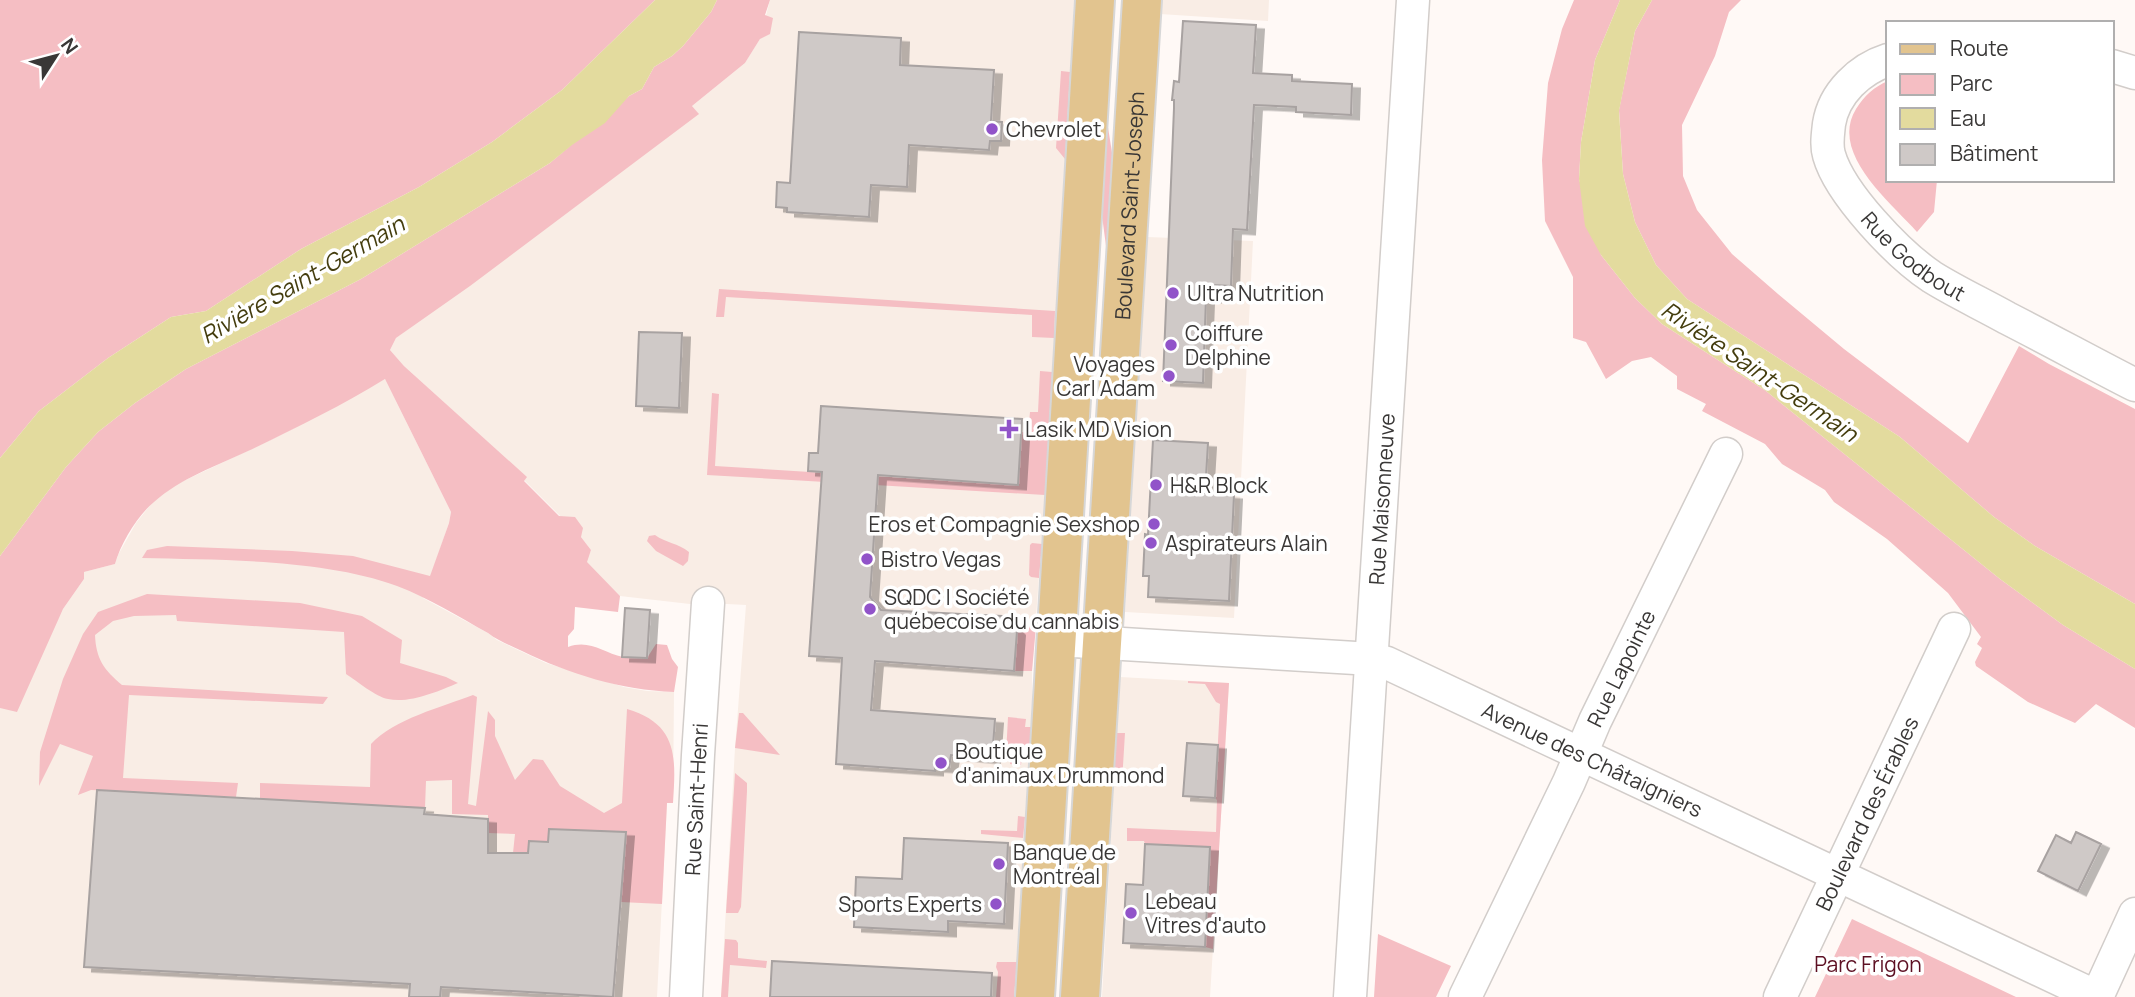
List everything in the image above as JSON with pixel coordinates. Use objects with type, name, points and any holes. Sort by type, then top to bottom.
[{"type":"main road","points":[[1035,997],[1095,0]]},
{"type":"main road","name":"Boulevard Saint-Joseph","points":[[1080,997],[1142,0]]},
{"type":"street","name":"Rue Maisonneuve","points":[[1350,997],[1413,0]]},
{"type":"street","name":"Rue Godbout","points":[[1886,61],[1862,73],[1848,85],[1830,116],[1827,136],[1829,155],[1837,173],[1864,211],[1895,247],[1932,276],[2135,385]]},
{"type":"street","points":[[2114,66],[2135,73]]},
{"type":"street","name":"Rue Lapointe","points":[[1465,997],[1595,721],[1726,454]]},
{"type":"street","name":"Rue Saint-Henri","points":[[686,997],[708,603]]},
{"type":"street","name":"Boulevard des Érables","points":[[1780,997],[1954,629]]},
{"type":"street","name":"Avenue des Châtaigniers","points":[[1058,640],[1371,659],[1387,663],[2097,997]]},
{"type":"street","points":[[2097,997],[2135,914]]},
{"type":"shaded area","points":[[770,0],[1074,0],[1014,997],[721,997],[746,605],[690,604],[620,596],[586,562],[591,550],[581,537],[524,480],[526,477],[404,366],[390,350],[396,338],[698,113],[692,106],[745,63],[760,39]]},
{"type":"shaded area","points":[[1161,0],[1269,0],[1268,21],[1160,14]]},
{"type":"shaded area","points":[[1147,237],[1253,241],[1234,618],[1125,612]]},
{"type":"shaded area","points":[[385,379],[451,512],[423,598],[497,640],[546,663],[624,687],[674,692],[673,803],[667,803],[657,997],[0,997],[0,708],[40,655],[63,609],[84,579],[84,572],[115,564],[136,523],[152,503],[175,485],[283,434]]},
{"type":"shaded area","points":[[1120,677],[1229,683],[1210,997],[1102,997]]},
{"type":"green space","points":[[0,0],[655,0],[562,90],[492,142],[419,187],[301,249],[206,311],[171,317],[108,358],[39,411],[0,458]]},
{"type":"green space","points":[[717,0],[770,0],[765,15],[773,18],[770,34],[760,39],[745,63],[692,106],[699,114],[470,286],[396,338],[390,350],[404,366],[527,477],[524,481],[559,516],[575,517],[583,528],[581,537],[591,550],[587,562],[620,596],[618,612],[575,607],[574,629],[568,636],[568,647],[583,645],[623,657],[647,658],[656,644],[667,645],[678,667],[674,692],[615,684],[558,667],[500,641],[421,596],[368,577],[272,563],[142,558],[147,550],[167,546],[292,551],[353,556],[430,576],[451,512],[385,379],[300,426],[187,479],[154,502],[130,530],[115,564],[84,572],[84,579],[63,609],[17,712],[0,708],[0,556],[66,467],[98,432],[186,369],[361,279],[550,163],[629,96],[642,89],[654,67],[683,46],[711,12]]},
{"type":"green space","points":[[1574,0],[1620,0],[1595,60],[1581,142],[1579,179],[1601,255],[1635,298],[1662,324],[1766,391],[2000,579],[2063,625],[2135,669],[2135,728],[2096,704],[2075,723],[2028,702],[1976,666],[1975,662],[1982,648],[1977,644],[1981,637],[1948,593],[1887,539],[1834,502],[1825,490],[1782,464],[1765,444],[1702,411],[1706,404],[1677,389],[1677,376],[1651,357],[1632,361],[1606,379],[1586,342],[1573,338],[1573,277],[1545,221],[1542,160],[1548,83],[1562,29]]},
{"type":"green space","points":[[1652,0],[1741,0],[1729,12],[1715,56],[1682,125],[1683,176],[1697,210],[1732,254],[1778,294],[1844,349],[1968,443],[2019,346],[2135,409],[2135,604],[2035,546],[1994,517],[1900,437],[1687,299],[1656,265],[1635,222],[1623,174],[1619,110],[1635,31]]},
{"type":"green space","points":[[1061,71],[1070,72],[1065,159],[1056,148]]},
{"type":"green space","points":[[1886,82],[1886,182],[1937,182],[1934,212],[1917,232],[1866,176],[1850,143],[1850,126],[1856,109],[1878,86]]},
{"type":"green space","points":[[1107,121],[1116,178],[1113,247],[1106,246],[1099,193]]},
{"type":"green space","points":[[719,289],[1055,311],[1054,338],[1032,337],[1032,315],[726,297],[724,317],[716,317]]},
{"type":"green space","points":[[1040,371],[1052,372],[1045,495],[707,475],[712,393],[719,394],[715,466],[1017,485],[1021,432],[1028,432],[1030,412],[1038,412]]},
{"type":"green space","points":[[655,535],[689,552],[688,561],[683,566],[656,551],[647,541],[649,536]]},
{"type":"green space","points":[[1032,543],[1042,544],[1039,578],[1029,575]]},
{"type":"green space","points":[[147,594],[300,603],[362,616],[402,640],[400,663],[458,683],[405,700],[383,698],[346,674],[344,632],[177,621],[176,615],[134,616],[113,621],[95,635],[97,651],[110,674],[122,685],[328,697],[323,704],[129,695],[123,778],[238,783],[236,797],[91,790],[78,795],[93,756],[60,744],[39,786],[40,752],[63,679],[83,634],[98,612]]},
{"type":"green space","points":[[1036,626],[1032,671],[1014,671],[1017,631]]},
{"type":"green space","points":[[1188,681],[1229,683],[1213,949],[1205,947],[1210,848],[1127,841],[1127,828],[1216,832],[1220,704],[1205,684]]},
{"type":"green space","points":[[473,695],[477,697],[468,804],[476,806],[488,711],[495,720],[495,736],[515,780],[533,759],[543,760],[560,786],[604,813],[622,803],[627,709],[644,715],[665,733],[670,744],[674,771],[673,803],[667,803],[662,904],[621,902],[625,832],[549,829],[548,842],[529,841],[528,854],[513,853],[515,834],[488,833],[488,815],[452,814],[452,780],[426,781],[425,808],[260,799],[260,783],[370,787],[371,744],[381,735],[405,721]]},
{"type":"green space","points":[[739,713],[743,713],[780,755],[735,748]]},
{"type":"green space","points":[[1008,717],[1026,719],[1025,727],[1031,727],[1029,756],[1022,756],[1021,765],[1010,764],[1011,756],[1006,755]]},
{"type":"green space","points":[[1116,733],[1125,733],[1122,782],[1114,782]]},
{"type":"green space","points":[[735,773],[747,783],[741,907],[738,913],[726,913]]},
{"type":"green space","points":[[1018,816],[1025,817],[1023,838],[981,834],[981,830],[1017,831]]},
{"type":"green space","name":"Parc Frigon","points":[[1852,919],[2016,997],[1815,997]]},
{"type":"green space","points":[[1378,934],[1451,966],[1436,997],[1374,997]]},
{"type":"green space","points":[[725,939],[736,940],[738,958],[767,961],[766,968],[730,965],[728,997],[721,997]]},
{"type":"green space","points":[[997,962],[1017,962],[1014,997],[996,997]]},
{"type":"water","name":"Rivière Saint-Germain","points":[[655,0],[717,0],[711,12],[683,46],[654,67],[642,89],[629,96],[605,123],[550,163],[361,279],[186,369],[135,403],[98,432],[66,467],[0,556],[0,458],[39,411],[108,358],[171,317],[206,311],[301,249],[419,187],[492,142],[562,90]]},
{"type":"water","name":"Rivière Saint-Germain","points":[[1620,0],[1652,0],[1635,31],[1619,111],[1623,174],[1635,222],[1656,265],[1687,299],[1900,437],[1994,517],[2035,546],[2135,604],[2135,669],[2063,625],[2000,579],[1766,391],[1662,324],[1635,298],[1601,255],[1585,226],[1579,179],[1581,142],[1595,60]]},
{"type":"building","points":[[1183,21],[1256,25],[1253,73],[1292,75],[1292,81],[1352,84],[1351,115],[1296,112],[1296,107],[1254,105],[1247,230],[1233,229],[1231,286],[1213,285],[1213,298],[1206,298],[1203,383],[1163,381],[1174,108],[1172,100],[1174,81],[1179,82]]},
{"type":"building","points":[[799,32],[901,38],[900,65],[994,70],[991,121],[1002,122],[1001,141],[990,141],[989,150],[909,145],[907,187],[871,185],[869,217],[787,212],[787,208],[776,207],[777,182],[790,183]]},
{"type":"building","points":[[639,332],[682,333],[679,408],[636,406]]},
{"type":"building","points":[[821,406],[1022,419],[1018,485],[878,475],[870,597],[881,610],[1002,616],[1017,631],[1014,671],[875,661],[871,710],[995,719],[992,759],[951,755],[949,768],[935,767],[935,771],[836,764],[842,658],[809,656],[822,472],[808,471],[809,453],[818,453]]},
{"type":"building","points":[[1153,440],[1208,443],[1205,493],[1234,495],[1229,601],[1148,597],[1149,576],[1143,576]]},
{"type":"building","points":[[625,608],[650,610],[647,658],[622,657]]},
{"type":"building","points":[[1187,743],[1218,745],[1215,798],[1183,796]]},
{"type":"building","points":[[97,790],[425,808],[424,814],[488,819],[488,853],[528,853],[529,841],[548,842],[549,829],[626,832],[613,997],[441,987],[440,997],[409,997],[410,984],[84,967]]},
{"type":"building","points":[[2076,832],[2101,844],[2078,891],[2038,871],[2056,835],[2071,843]]},
{"type":"building","points":[[904,838],[1008,843],[1004,924],[948,921],[948,932],[854,927],[856,877],[902,879]]},
{"type":"building","points":[[1145,844],[1210,847],[1205,947],[1123,943],[1126,884],[1143,885]]},
{"type":"building","points":[[772,961],[992,973],[991,997],[770,997]]},
{"type":"place","name":"Chevrolet","points":[[992,129]]},
{"type":"place","name":"Ultra Nutrition","points":[[1173,293]]},
{"type":"place","name":"Coiffure Delphine","points":[[1171,345]]},
{"type":"place","name":"Voyages Carl Adam","points":[[1169,376]]},
{"type":"place","name":"Lasik MD Vision","points":[[1009,429]]},
{"type":"place","name":"H&R Block","points":[[1156,485]]},
{"type":"place","name":"Eros et Compagnie Sexshop","points":[[1154,524]]},
{"type":"place","name":"Aspirateurs Alain","points":[[1151,543]]},
{"type":"place","name":"Bistro Vegas","points":[[867,559]]},
{"type":"place","name":"SQDC | Société québecoise du cannabis","points":[[870,609]]},
{"type":"place","name":"Boutique d'animaux Drummond","points":[[941,763]]},
{"type":"place","name":"Banque de Montréal","points":[[999,864]]},
{"type":"place","name":"Sports Experts","points":[[996,904]]},
{"type":"place","name":"Lebeau Vitres d'auto","points":[[1131,913]]}]
